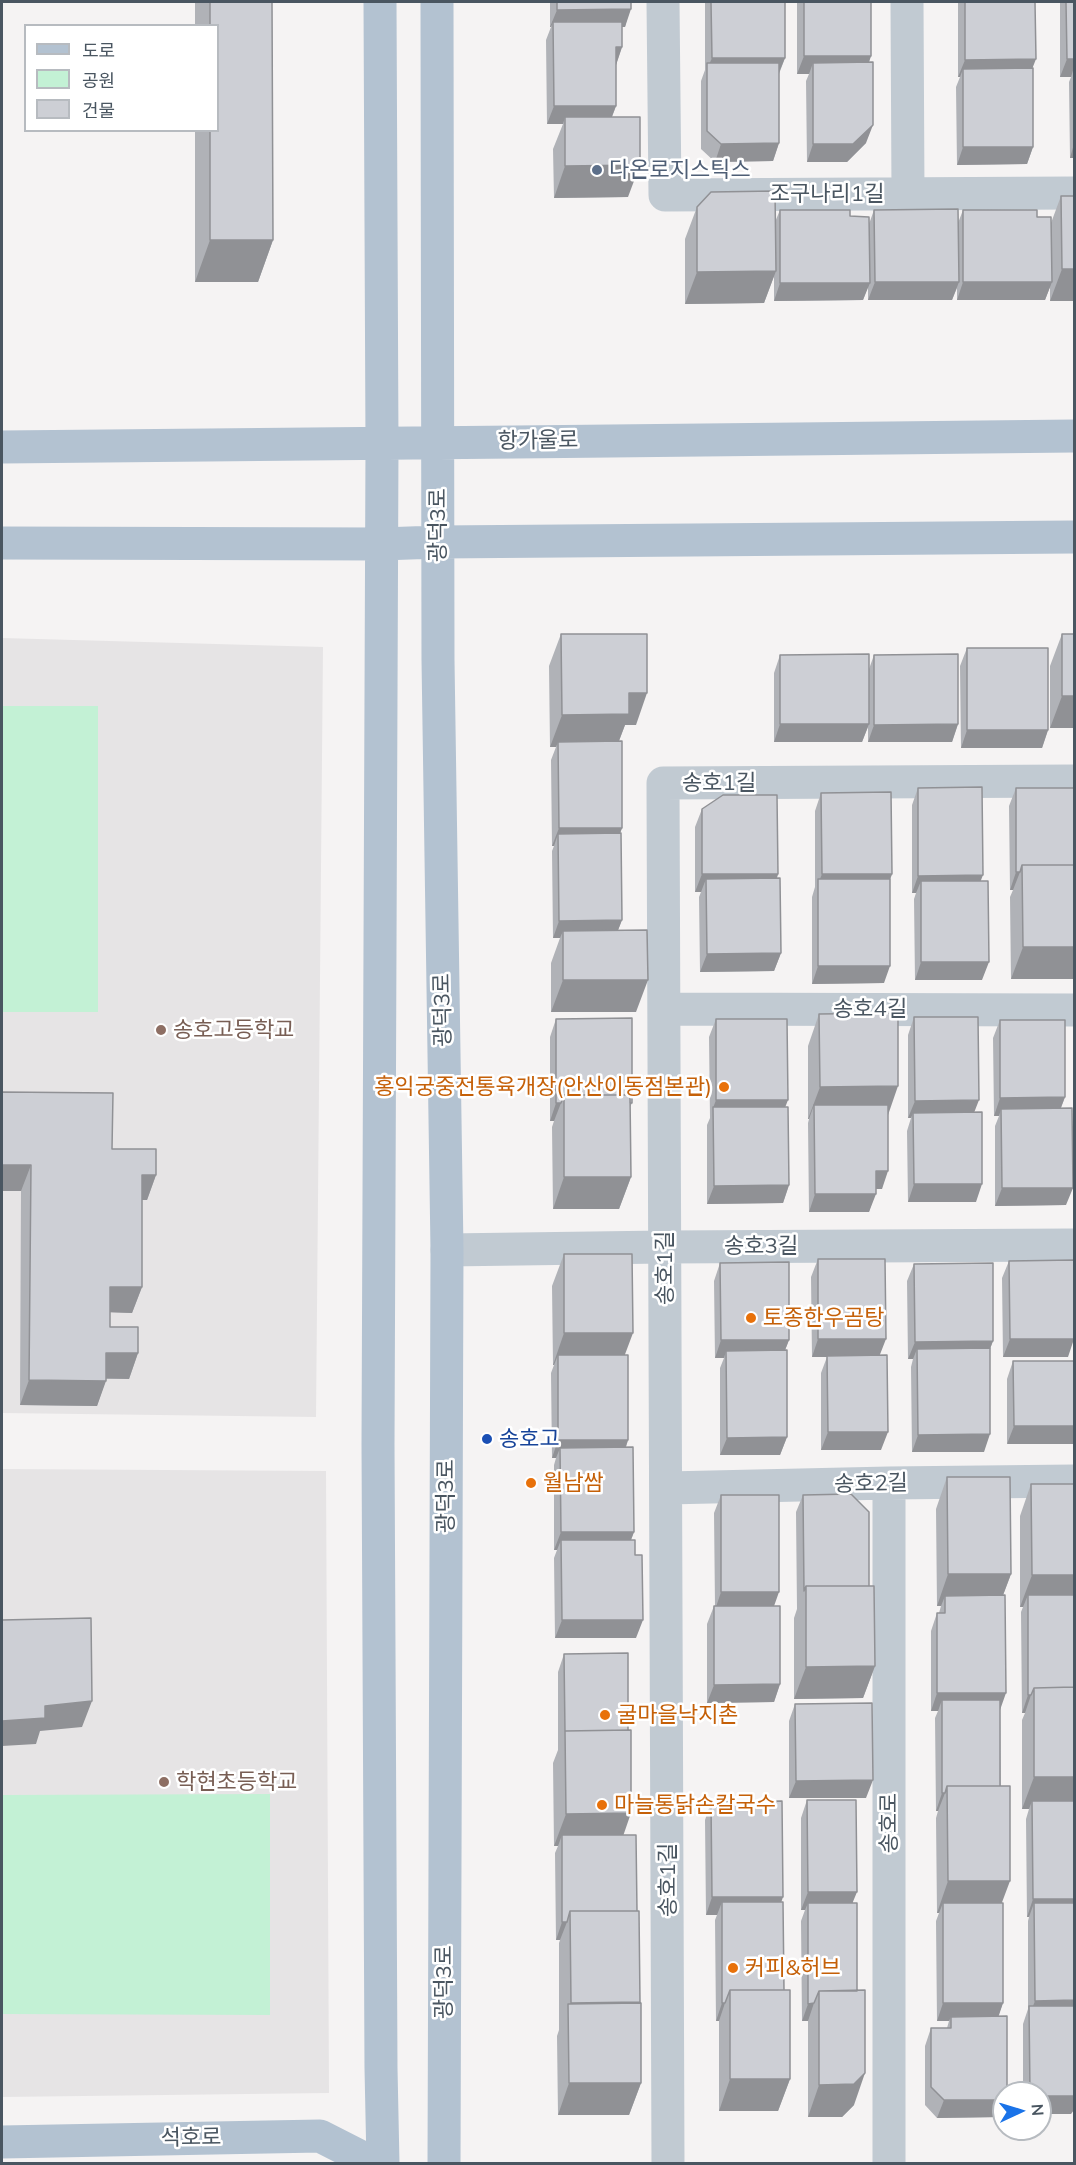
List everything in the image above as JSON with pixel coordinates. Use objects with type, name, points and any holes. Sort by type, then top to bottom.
[{"type":"main road","points":[[380,2],[382,544],[378,1455],[383,2163]]},
{"type":"main road","name":"광덕3로","points":[[437,2],[437,542],[447,1250],[444,2163]]},
{"type":"main road","name":"항가울로","points":[[2,447],[382,445],[538,441],[1074,436]]},
{"type":"main road","points":[[2,543],[382,544],[1074,537]]},
{"type":"main road","name":"석호로","points":[[2,2142],[320,2136],[375,2163]]},
{"type":"street","name":"조구나리1길","points":[[663,2],[666,195],[1074,193]]},
{"type":"street","points":[[907,2],[908,194]]},
{"type":"street","name":"송호1길","points":[[668,2163],[663,783],[1074,781]]},
{"type":"street","name":"송호4길","points":[[665,1009],[1074,1010]]},
{"type":"street","name":"송호3길","points":[[447,1250],[664,1246],[1074,1245]]},
{"type":"street","name":"송호2길","points":[[667,1488],[1074,1481]]},
{"type":"street","name":"송호로","points":[[889,1483],[889,2163]]},
{"type":"shaded area","name":"송호고등학교","points":[[2,638],[323,647],[316,1417],[2,1413]]},
{"type":"shaded area","name":"학현초등학교","points":[[2,1469],[326,1471],[329,2093],[2,2097]]},
{"type":"green space","points":[[2,706],[98,706],[98,1012],[2,1012]]},
{"type":"green space","points":[[270,1794],[270,2015],[2,2014],[2,1795]]},
{"type":"building","points":[[210,2],[272,2],[273,240],[210,240],[210,132],[219,132],[219,24],[210,24]]},
{"type":"building","points":[[557,2],[631,2],[631,9],[557,10]]},
{"type":"building","points":[[711,2],[785,2],[785,58],[712,58]]},
{"type":"building","points":[[804,2],[871,2],[871,56],[804,56]]},
{"type":"building","points":[[965,2],[1035,2],[1036,59],[965,60]]},
{"type":"building","points":[[1066,2],[1074,2],[1074,59],[1067,59]]},
{"type":"building","points":[[553,22],[622,22],[622,47],[616,47],[616,106],[554,106]]},
{"type":"building","points":[[873,62],[873,125],[853,144],[813,144],[813,63]]},
{"type":"building","points":[[707,63],[779,63],[779,143],[721,144],[707,131]]},
{"type":"building","points":[[1033,68],[1033,147],[963,147],[963,69]]},
{"type":"building","points":[[565,117],[640,117],[640,165],[565,166]]},
{"type":"building","points":[[775,191],[776,271],[697,272],[697,207],[711,192]]},
{"type":"building","points":[[1061,196],[1074,196],[1074,269],[1062,269]]},
{"type":"building","points":[[958,209],[959,282],[875,282],[874,210]]},
{"type":"building","points":[[780,210],[850,210],[850,216],[869,217],[870,283],[780,283]]},
{"type":"building","points":[[963,210],[1037,210],[1037,217],[1051,217],[1052,282],[963,282]]},
{"type":"building","points":[[561,634],[647,634],[647,693],[629,693],[629,714],[562,715]]},
{"type":"building","points":[[1062,634],[1074,634],[1074,696],[1062,696]]},
{"type":"building","points":[[967,648],[1048,648],[1048,730],[967,730]]},
{"type":"building","points":[[869,654],[869,724],[780,724],[780,655]]},
{"type":"building","points":[[958,654],[958,724],[874,725],[874,655]]},
{"type":"building","points":[[622,741],[622,828],[559,828],[558,742]]},
{"type":"building","points":[[982,787],[983,875],[918,876],[918,788]]},
{"type":"building","points":[[1016,788],[1074,788],[1074,865],[1022,865],[1020,872],[1016,872]]},
{"type":"building","points":[[891,792],[892,874],[822,874],[821,793]]},
{"type":"building","points":[[723,795],[777,795],[778,874],[702,874],[702,809]]},
{"type":"building","points":[[621,833],[622,920],[559,921],[558,834]]},
{"type":"building","points":[[1022,865],[1074,865],[1074,947],[1023,947]]},
{"type":"building","points":[[780,878],[781,953],[707,954],[706,879]]},
{"type":"building","points":[[818,879],[890,879],[890,966],[818,966]]},
{"type":"building","points":[[921,881],[988,881],[989,962],[921,962]]},
{"type":"building","points":[[647,930],[648,980],[563,980],[563,931]]},
{"type":"building","points":[[898,1013],[898,1086],[820,1087],[819,1014]]},
{"type":"building","points":[[914,1017],[978,1017],[979,1100],[915,1101]]},
{"type":"building","points":[[632,1018],[632,1103],[630,1103],[630,1095],[564,1095],[561,1103],[556,1103],[556,1019]]},
{"type":"building","points":[[716,1019],[787,1019],[788,1100],[716,1100]]},
{"type":"building","points":[[1000,1020],[1065,1020],[1065,1097],[1000,1098]]},
{"type":"building","points":[[2,1092],[113,1093],[112,1149],[156,1149],[156,1175],[142,1175],[142,1287],[110,1287],[110,1327],[138,1327],[138,1353],[106,1353],[106,1381],[29,1380],[31,1165],[2,1165]]},
{"type":"building","points":[[564,1095],[630,1095],[631,1177],[564,1177]]},
{"type":"building","points":[[814,1105],[888,1105],[888,1171],[876,1171],[876,1194],[815,1194]]},
{"type":"building","points":[[713,1107],[788,1107],[789,1185],[714,1186]]},
{"type":"building","points":[[1072,1108],[1073,1188],[1002,1188],[1001,1109]]},
{"type":"building","points":[[982,1112],[982,1184],[914,1184],[913,1113]]},
{"type":"building","points":[[564,1254],[632,1254],[633,1333],[564,1333]]},
{"type":"building","points":[[818,1259],[885,1259],[886,1339],[818,1339]]},
{"type":"building","points":[[1074,1260],[1074,1339],[1010,1339],[1009,1261]]},
{"type":"building","points":[[789,1262],[789,1340],[721,1340],[720,1263]]},
{"type":"building","points":[[993,1263],[993,1341],[915,1342],[914,1264]]},
{"type":"building","points":[[990,1348],[990,1434],[918,1435],[917,1349]]},
{"type":"building","points":[[787,1350],[787,1437],[727,1438],[726,1351]]},
{"type":"building","points":[[558,1355],[628,1355],[628,1440],[558,1440]]},
{"type":"building","points":[[887,1355],[888,1432],[828,1432],[827,1356]]},
{"type":"building","points":[[1013,1361],[1074,1361],[1074,1426],[1014,1426]]},
{"type":"building","points":[[633,1447],[634,1532],[561,1532],[560,1448]]},
{"type":"building","points":[[947,1477],[1010,1477],[1011,1574],[948,1574]]},
{"type":"building","points":[[1031,1484],[1074,1484],[1074,1575],[1032,1575]]},
{"type":"building","points":[[851,1494],[869,1512],[869,1586],[806,1586],[804,1591],[803,1495]]},
{"type":"building","points":[[721,1495],[779,1495],[779,1592],[721,1592]]},
{"type":"building","points":[[561,1540],[635,1540],[635,1555],[642,1555],[643,1620],[562,1620]]},
{"type":"building","points":[[806,1586],[874,1586],[875,1666],[806,1667]]},
{"type":"building","points":[[1005,1595],[1006,1693],[937,1693],[937,1613],[945,1613],[945,1596]]},
{"type":"building","points":[[1028,1595],[1074,1595],[1074,1687],[1034,1688],[1031,1695],[1028,1695]]},
{"type":"building","points":[[714,1606],[780,1606],[780,1684],[714,1685]]},
{"type":"building","points":[[91,1618],[92,1701],[45,1706],[45,1718],[2,1721],[2,1620]]},
{"type":"building","points":[[628,1653],[628,1730],[565,1732],[564,1654]]},
{"type":"building","points":[[1074,1687],[1074,1777],[1034,1777],[1034,1688]]},
{"type":"building","points":[[942,1700],[1000,1700],[1000,1786],[947,1786],[945,1793],[942,1793]]},
{"type":"building","points":[[872,1703],[873,1780],[796,1781],[795,1704]]},
{"type":"building","points":[[631,1730],[631,1813],[566,1814],[565,1731]]},
{"type":"building","points":[[947,1786],[1010,1786],[1010,1881],[948,1881]]},
{"type":"building","points":[[807,1800],[856,1800],[857,1892],[808,1892]]},
{"type":"building","points":[[782,1801],[783,1897],[712,1897],[711,1802]]},
{"type":"building","points":[[1032,1801],[1074,1801],[1074,1899],[1033,1899]]},
{"type":"building","points":[[562,1835],[636,1835],[637,1911],[570,1911],[567,1922],[562,1922]]},
{"type":"building","points":[[722,1902],[783,1902],[784,1990],[730,1990],[725,2003],[722,2003]]},
{"type":"building","points":[[808,1903],[857,1903],[857,1991],[819,1991],[814,2003],[808,2004]]},
{"type":"building","points":[[943,1903],[1003,1903],[1003,2003],[943,2003]]},
{"type":"building","points":[[1034,1903],[1074,1903],[1074,2000],[1035,2001]]},
{"type":"building","points":[[570,1911],[639,1911],[640,2002],[571,2003]]},
{"type":"building","points":[[730,1990],[790,1990],[790,2079],[730,2079]]},
{"type":"building","points":[[865,1990],[865,2073],[854,2084],[819,2085],[819,1991]]},
{"type":"building","points":[[641,2003],[641,2083],[569,2083],[568,2004]]},
{"type":"building","points":[[1029,2006],[1074,2006],[1074,2096],[1052,2096],[1052,2081],[1030,2081]]},
{"type":"building","points":[[1007,2016],[1007,2081],[992,2081],[992,2100],[944,2100],[931,2087],[931,2028],[951,2028],[951,2017]]},
{"type":"place","name":"다온로지스틱스","points":[[597,170]]},
{"type":"place","name":"송호고등학교","points":[[161,1030]]},
{"type":"place","name":"홍익궁중전통육개장(안산이동점본관)","points":[[724,1087]]},
{"type":"place","name":"토종한우곰탕","points":[[751,1318]]},
{"type":"place","name":"송호고","points":[[487,1439]]},
{"type":"place","name":"월남쌈","points":[[531,1483]]},
{"type":"place","name":"굴마을낙지촌","points":[[605,1715]]},
{"type":"place","name":"학현초등학교","points":[[164,1782]]},
{"type":"place","name":"마늘통닭손칼국수","points":[[602,1805]]},
{"type":"place","name":"커피&허브","points":[[733,1968]]}]
